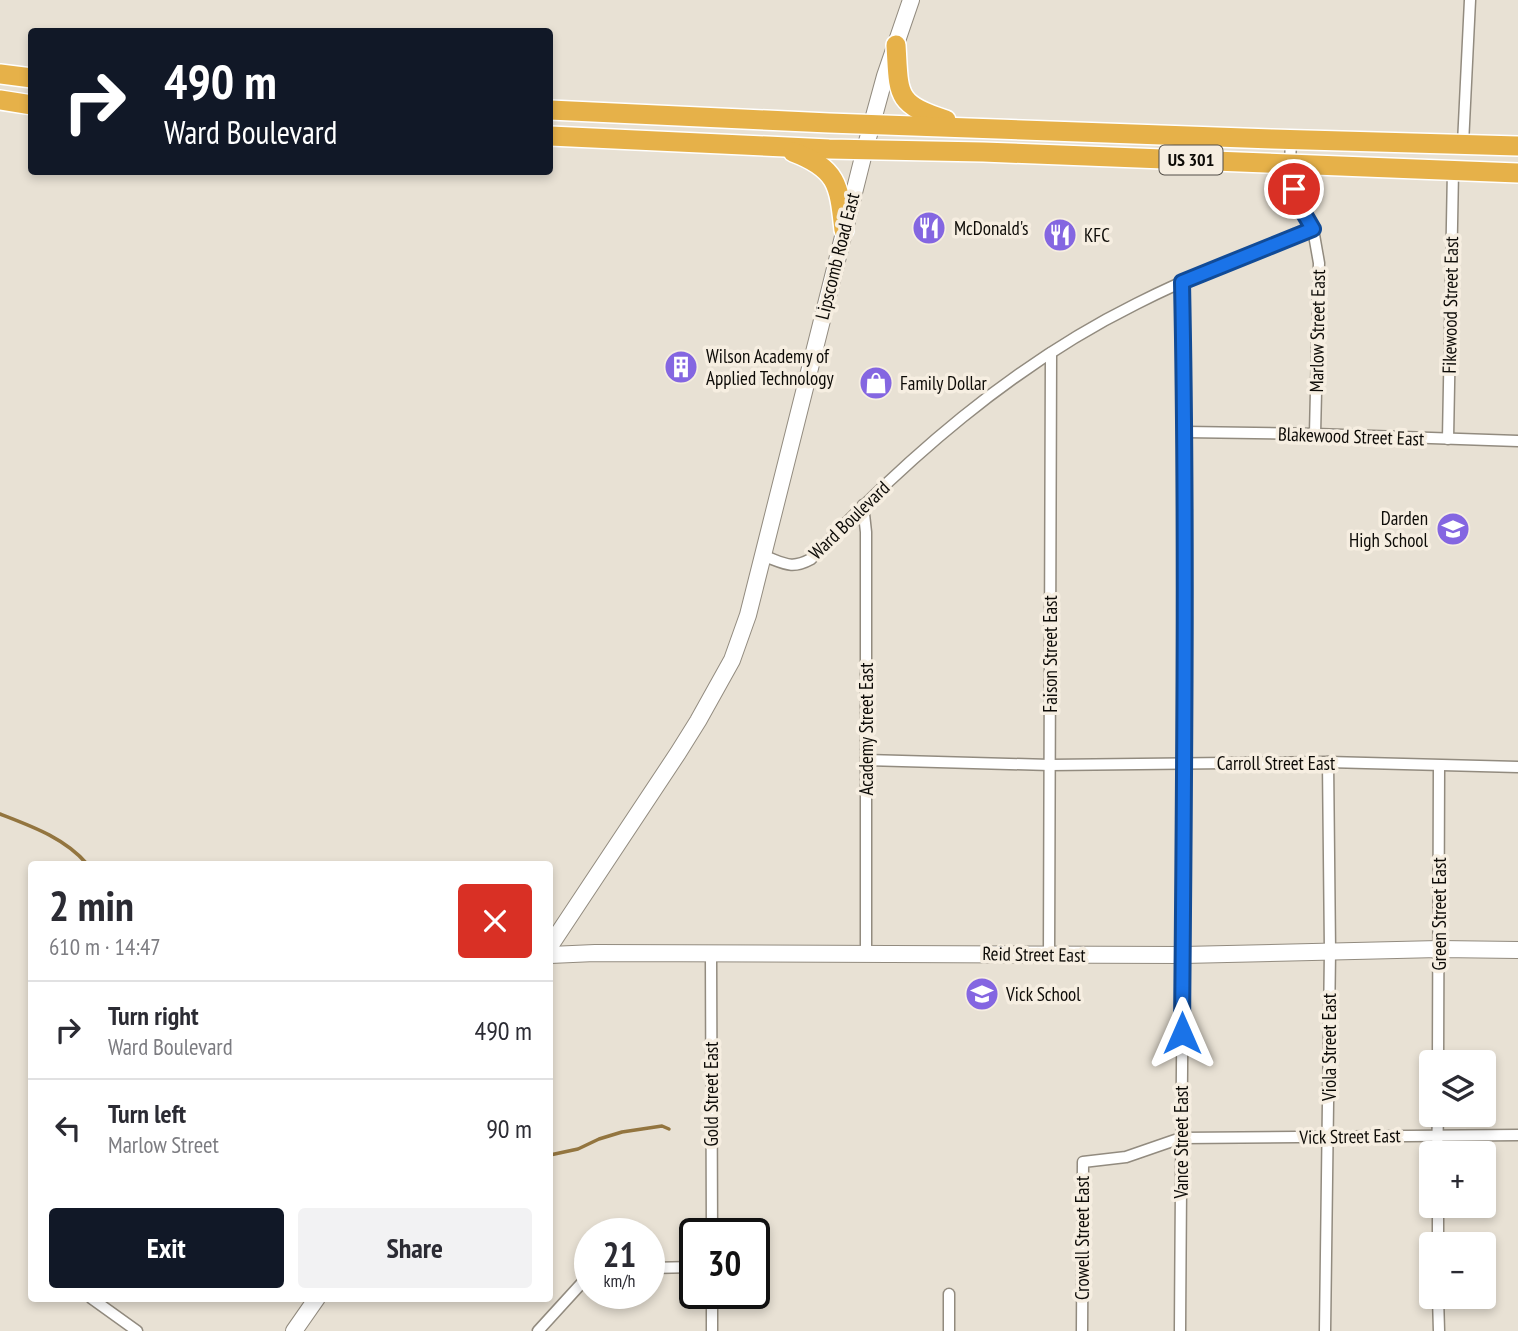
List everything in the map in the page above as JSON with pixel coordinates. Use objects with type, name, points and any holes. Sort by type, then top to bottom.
[{"type":"highway","points":[[896,45],[898,81],[902,94],[909,103],[925,113],[971,128]]},
{"type":"highway","points":[[0,74],[28,78]]},
{"type":"highway","points":[[0,100],[28,104]]},
{"type":"highway","name":"US 301","points":[[553,110],[1291,140],[1518,146]]},
{"type":"highway","name":"US 301","points":[[553,136],[1518,173]]},
{"type":"highway","points":[[779,146],[811,159],[828,171],[839,194],[844,230]]},
{"type":"street","name":"Lipscomb Road East","points":[[764,556],[864,149],[911,0]]},
{"type":"street","points":[[1463,144],[1470,0]]},
{"type":"street","name":"Marlow Street East","points":[[1291,140],[1290,164],[1294,189],[1313,229],[1319,263],[1315,434]]},
{"type":"street","name":"Fikewood Street East","points":[[1448,439],[1453,170]]},
{"type":"street","name":"Ward Boulevard","points":[[764,556],[791,565],[801,565],[811,559],[914,457],[974,407],[1051,353],[1134,304],[1313,229]]},
{"type":"street","name":"Vance Street East","points":[[1180,1331],[1185,764],[1182,282]]},
{"type":"street","name":"Faison Street East","points":[[1049,955],[1051,353]]},
{"type":"street","name":"Blakewood Street East","points":[[1185,432],[1518,441]]},
{"type":"street","name":"Academy Street East","points":[[863,505],[866,531],[866,954]]},
{"type":"street","points":[[553,942],[698,721],[732,660],[764,556]]},
{"type":"street","name":"Carroll Street East","points":[[866,760],[1050,765],[1328,762],[1518,767]]},
{"type":"street","name":"Viola Street East","points":[[1325,1331],[1330,951],[1328,762]]},
{"type":"street","name":"Green Street East","points":[[1438,1050],[1439,766]]},
{"type":"street","name":"Reid Street East","points":[[553,955],[1183,955],[1439,949],[1518,950]]},
{"type":"street","name":"Gold Street East","points":[[711,954],[712,1218]]},
{"type":"street","points":[[1437,1127],[1437,1141]]},
{"type":"street","name":"Vick Street East","points":[[1181,1138],[1518,1135]]},
{"type":"street","name":"Crowell Street East","points":[[1082,1331],[1083,1162],[1126,1157],[1181,1138]]},
{"type":"street","points":[[538,1331],[574,1292]]},
{"type":"street","points":[[949,1294],[949,1331]]},
{"type":"street","points":[[97,1302],[137,1331]]},
{"type":"street","points":[[294,1331],[314,1302]]},
{"type":"street","points":[[712,1309],[712,1331]]},
{"type":"street","points":[[1438,1309],[1439,1331]]},
{"type":"waterway","points":[[0,814],[58,840],[84,861]]},
{"type":"waterway","points":[[553,1154],[578,1149],[622,1132],[662,1126],[669,1129]]},
{"type":"place","name":"McDonald's","points":[[929,228]]},
{"type":"place","name":"KFC","points":[[1060,235]]},
{"type":"place","name":"Wilson Academy of Applied Technology","points":[[681,367]]},
{"type":"place","name":"Family Dollar","points":[[876,383]]},
{"type":"place","name":"Darden High School","points":[[1453,529]]},
{"type":"place","name":"Vick School","points":[[982,994]]},
{"type":"route","points":[[1182,1033],[1186,505],[1182,282],[1313,229],[1294,189]]}]
